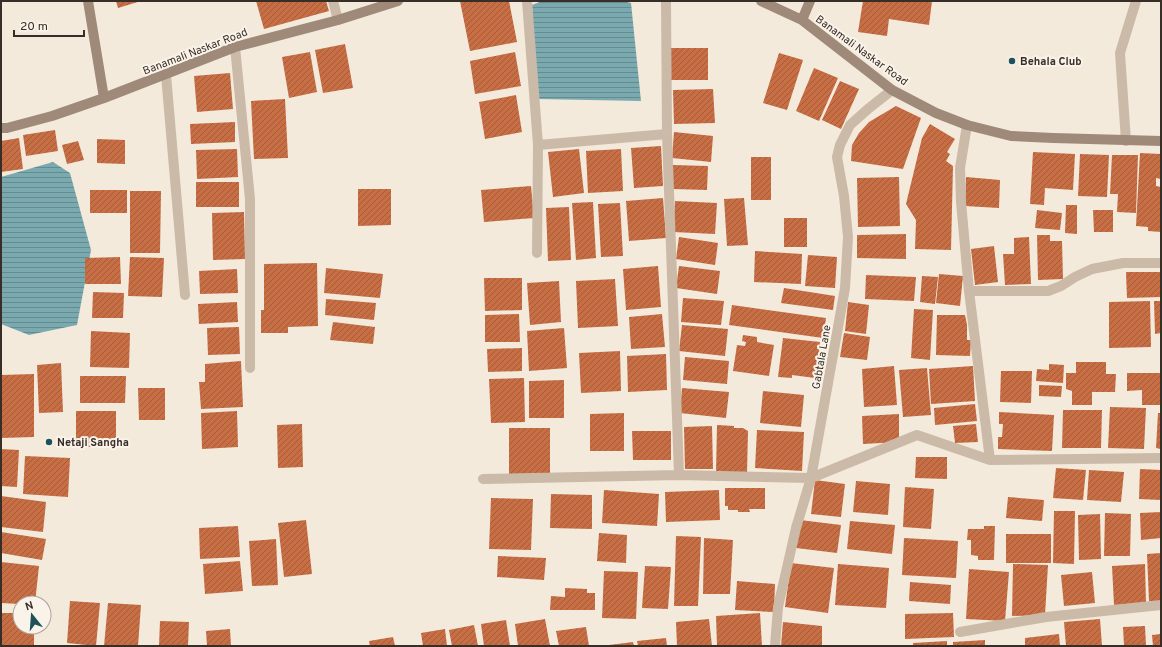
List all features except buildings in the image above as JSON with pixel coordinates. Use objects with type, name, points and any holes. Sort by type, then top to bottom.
[{"type":"street","points":[[88,1],[104,98]]},
{"type":"street","points":[[333,1],[338,20]]},
{"type":"street","name":"Banamali Naskar Road","points":[[1,128],[8,128],[52,116],[166,75],[235,47],[338,20],[398,1]]},
{"type":"street","points":[[527,1],[538,145],[537,253]]},
{"type":"street","points":[[666,1],[667,134],[679,476]]},
{"type":"street","name":"Banamali Naskar Road","points":[[761,1],[802,20],[892,90],[936,113],[968,125],[1011,136],[1161,141]]},
{"type":"street","points":[[802,20],[810,1]]},
{"type":"street","points":[[1126,141],[1120,53],[1136,1]]},
{"type":"street","points":[[235,47],[250,199],[250,368]]},
{"type":"street","points":[[166,75],[185,295]]},
{"type":"street","name":"Gabtala Lane","points":[[775,646],[778,607],[796,528],[811,478],[846,288],[848,236],[844,196],[837,157],[840,144],[850,125],[892,90]]},
{"type":"street","points":[[968,125],[960,168],[961,202],[969,292],[990,460]]},
{"type":"street","points":[[538,145],[667,134]]},
{"type":"street","points":[[969,292],[1048,291],[1061,286],[1075,276],[1092,269],[1123,263],[1161,263]]},
{"type":"street","points":[[483,479],[679,476],[811,478],[918,435],[990,460],[1161,458]]},
{"type":"street","points":[[960,632],[1046,617],[1161,605]]},
{"type":"water","points":[[542,1],[623,1],[631,3],[641,101],[537,99],[532,5]]},
{"type":"water","points":[[53,162],[70,173],[91,250],[77,325],[29,335],[1,324],[1,177]]},
{"type":"place","name":"Behala Club","points":[[1012,61]]},
{"type":"place","name":"Netaji Sangha","points":[[49,442]]}]
